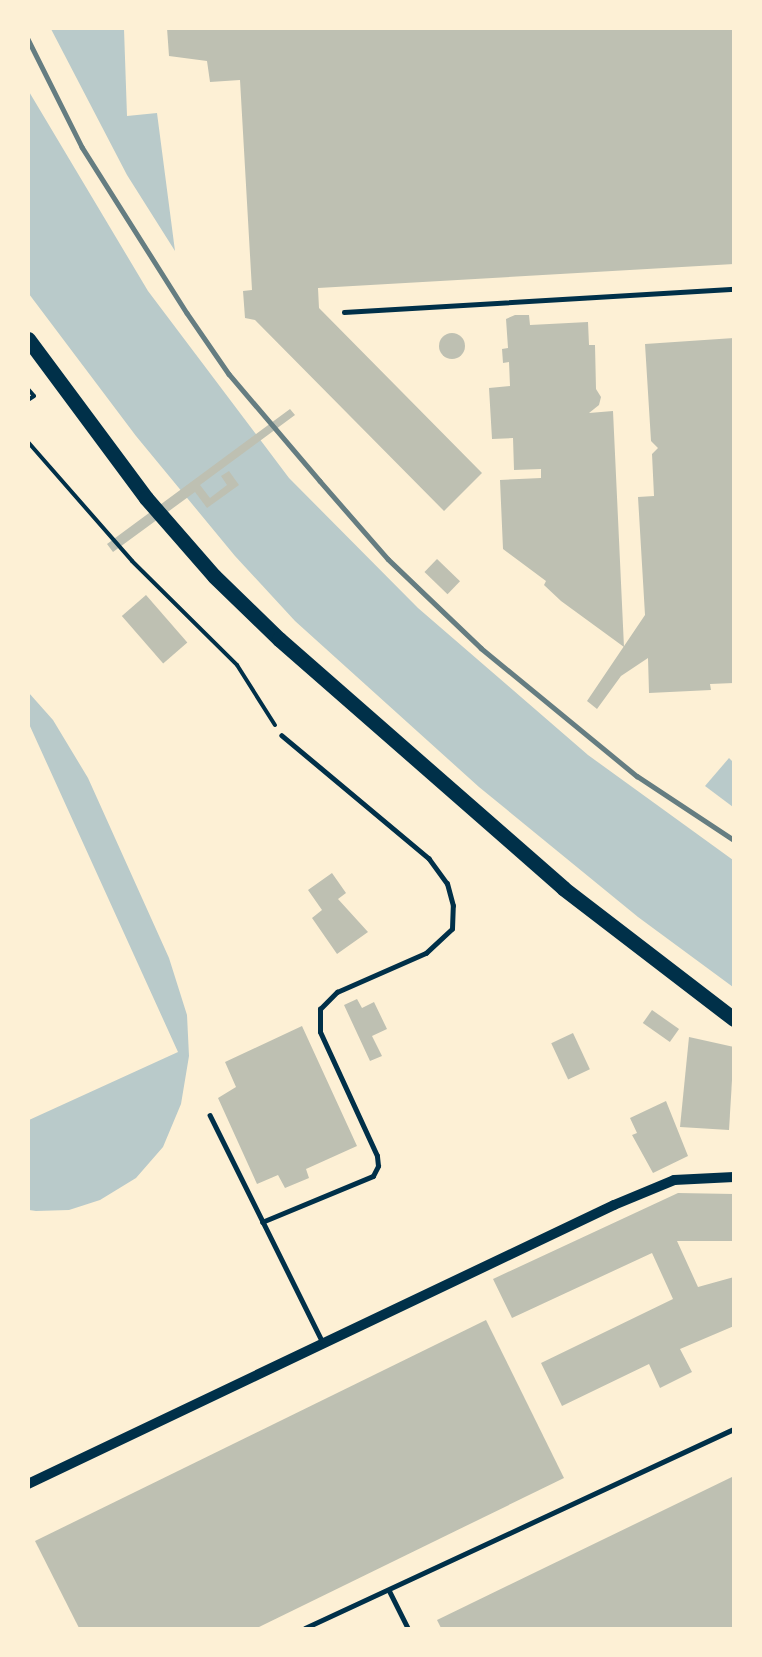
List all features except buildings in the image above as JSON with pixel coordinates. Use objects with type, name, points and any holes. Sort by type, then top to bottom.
[{"type":"main road","points":[[28,339],[147,498],[214,576],[263,623],[563,888],[734,1019]]},
{"type":"street","points":[[28,1484],[674,1180],[734,1177]]},
{"type":"lane","points":[[344,312],[734,289]]},
{"type":"lane","points":[[262,1222],[373,1176],[378,1166],[377,1156],[320,1032],[320,1009],[337,992],[426,952],[452,929],[453,906],[447,884],[429,859],[282,736]]},
{"type":"lane","points":[[210,1115],[324,1345]]},
{"type":"lane","points":[[305,1629],[734,1429]]},
{"type":"lane","points":[[389,1590],[408,1629]]},
{"type":"path","points":[[28,389],[34,396],[28,400]]},
{"type":"path","points":[[28,442],[132,561],[237,665],[282,736]]},
{"type":"shaded area","points":[[51,29],[124,29],[127,116],[157,113],[175,251],[127,175]]},
{"type":"shaded area","points":[[28,90],[148,291],[289,478],[418,608],[588,755],[733,860],[733,987],[638,917],[479,787],[295,621],[235,556],[136,436],[29,294]]},
{"type":"shaded area","points":[[29,693],[53,720],[88,778],[169,958],[187,1015],[189,1056],[181,1104],[163,1147],[136,1178],[100,1200],[69,1210],[29,1210],[29,1120],[178,1052],[29,724]]},
{"type":"shaded area","points":[[729,758],[733,762],[733,807],[705,786]]},
{"type":"railway","points":[[28,39],[82,147],[187,313],[229,374],[388,559],[481,648],[637,776],[734,840]]}]
